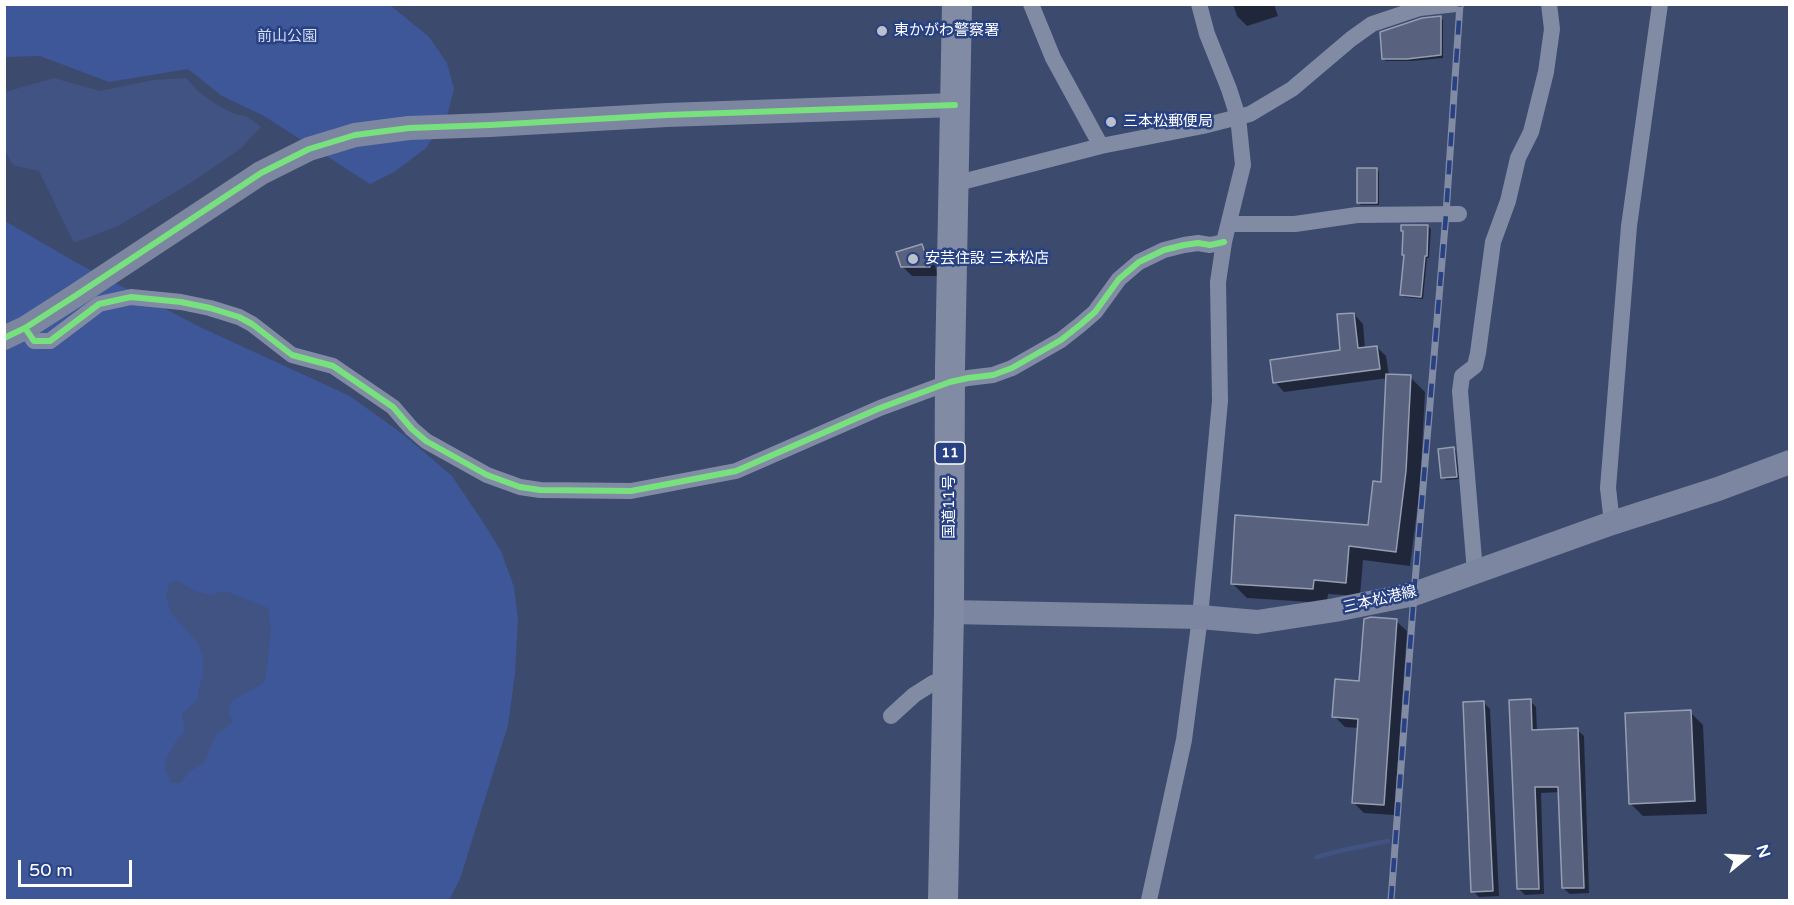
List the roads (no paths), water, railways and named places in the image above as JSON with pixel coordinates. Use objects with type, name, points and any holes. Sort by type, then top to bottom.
[{"type":"highway","name":"国道11号","points":[[943,900],[957,4]]},
{"type":"street","points":[[1031,4],[1053,58],[1101,146]]},
{"type":"street","points":[[1149,900],[1184,740],[1200,617],[1221,401],[1218,282],[1224,242],[1243,165],[1238,117],[1207,34],[1199,4]]},
{"type":"street","points":[[954,184],[1101,146],[1203,126],[1250,114],[1292,88],[1372,24],[1420,8],[1456,4]]},
{"type":"street","points":[[1475,572],[1460,392],[1462,376],[1475,366],[1493,242],[1508,201],[1518,158],[1531,132],[1546,72],[1552,29],[1549,4]]},
{"type":"street","points":[[1612,523],[1608,488],[1629,226],[1660,4]]},
{"type":"street","points":[[15,333],[261,173],[309,149],[355,135],[409,128],[668,115],[955,105]]},
{"type":"street","points":[[1229,224],[1295,224],[1357,215],[1459,214]]},
{"type":"street","points":[[15,333],[34,341],[50,341],[99,304],[131,297],[181,302],[210,308],[252,324],[292,355],[333,366],[393,407],[426,441],[487,475],[520,487],[540,490],[631,491],[735,471],[880,408],[950,382],[993,375],[1012,368],[1061,340],[1095,312],[1128,270],[1150,256],[1184,245],[1198,243],[1210,245],[1224,242]]},
{"type":"street","name":"三本松港線","points":[[949,612],[1200,617],[1257,622],[1288,618],[1405,596],[1612,523],[1718,489],[1790,462]]},
{"type":"street","points":[[891,716],[914,695],[933,683],[947,679]]},
{"type":"waterway","points":[[1317,857],[1388,841]]},
{"type":"railway","points":[[1391,900],[1446,214],[1460,4]]},
{"type":"place","name":"東かがわ警察署","points":[[882,31]]},
{"type":"place","name":"三本松郵便局","points":[[1111,122]]},
{"type":"place","name":"安芸住設 三本松店","points":[[913,259]]},
{"type":"park label","name":"前山公園","points":[[287,37]]}]
